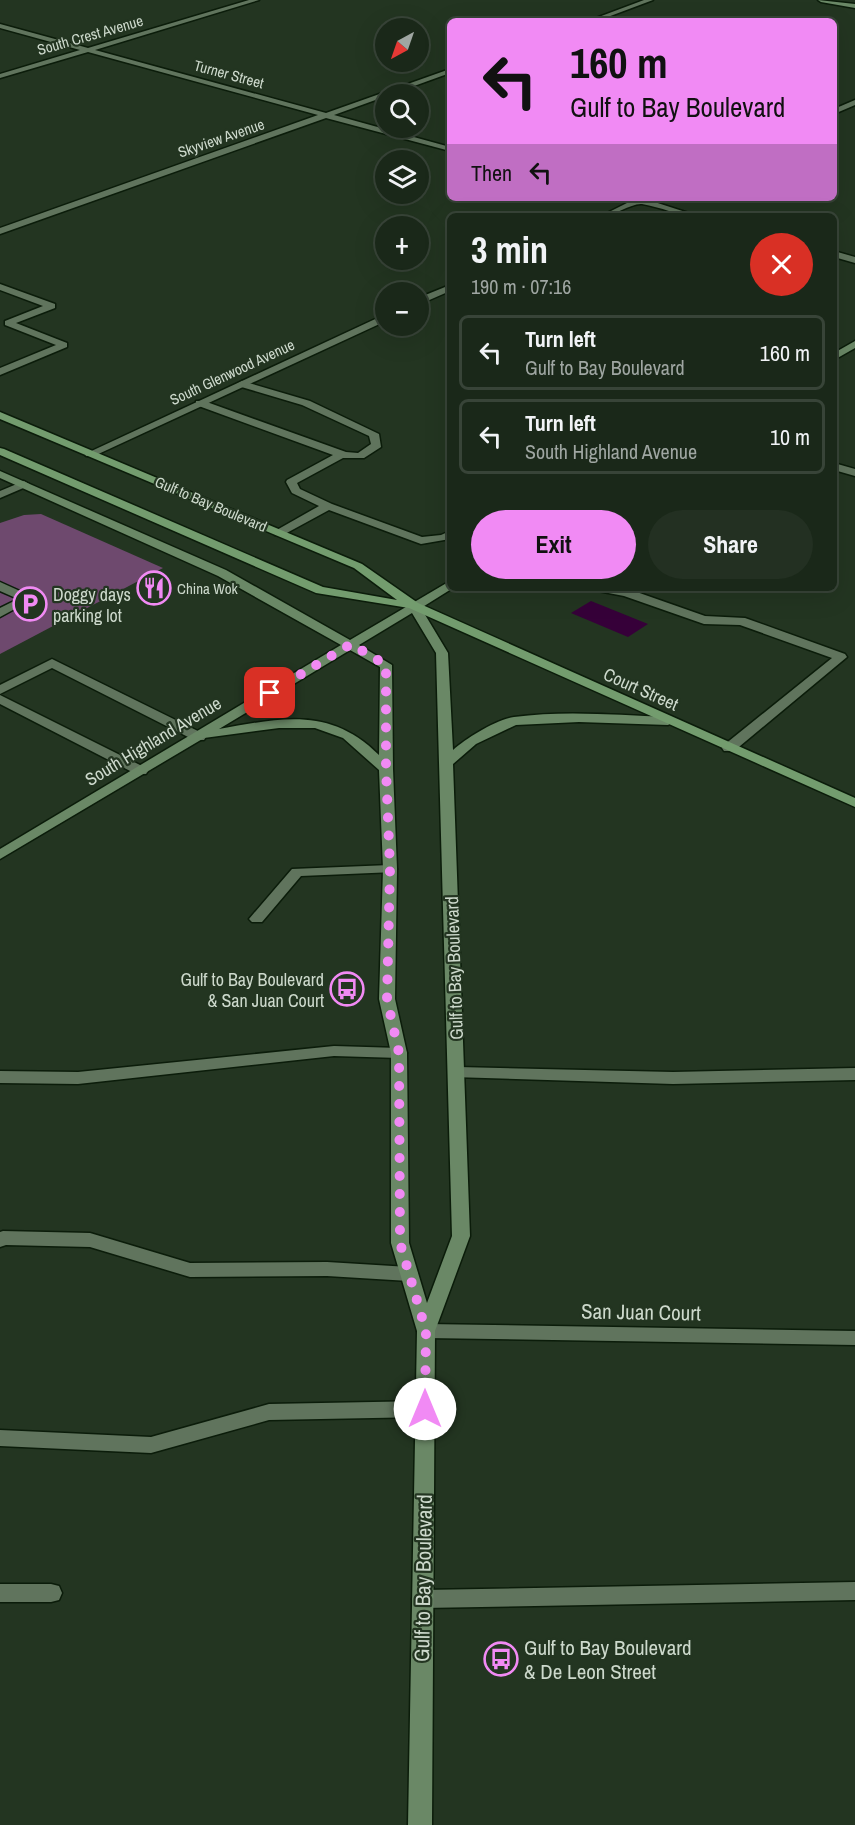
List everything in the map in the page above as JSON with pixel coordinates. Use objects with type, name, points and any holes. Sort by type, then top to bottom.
[{"type":"main road","name":"Gulf to Bay Boulevard","points":[[0,415],[358,566],[414,606]]},
{"type":"main road","name":"Gulf to Bay Boulevard","points":[[0,451],[320,590],[414,606]]},
{"type":"main road","name":"Court Street","points":[[414,606],[855,803]]},
{"type":"street","name":"South Crest Avenue","points":[[0,75],[256,0]]},
{"type":"street","points":[[599,18],[650,0]]},
{"type":"street","points":[[821,0],[855,6]]},
{"type":"street","name":"Turner Street","points":[[0,26],[447,148]]},
{"type":"street","name":"Skyview Avenue","points":[[0,231],[447,72]]},
{"type":"street","points":[[837,111],[855,102]]},
{"type":"street","points":[[611,213],[637,201]]},
{"type":"street","points":[[647,201],[685,213]]},
{"type":"street","points":[[837,255],[855,260]]},
{"type":"street","points":[[0,287],[52,306],[4,321]]},
{"type":"street","points":[[429,297],[447,289]]},
{"type":"street","points":[[0,372],[64,345],[4,321]]},
{"type":"street","name":"South Glenwood Avenue","points":[[90,454],[375,322]]},
{"type":"street","points":[[837,355],[855,344]]},
{"type":"street","points":[[200,403],[342,454],[360,456],[377,445],[374,434],[306,403],[242,384]]},
{"type":"street","points":[[342,454],[291,482],[296,490],[327,506],[421,541],[447,536]]},
{"type":"street","points":[[837,467],[855,473]]},
{"type":"street","points":[[0,474],[222,573],[351,644]]},
{"type":"street","points":[[0,495],[24,484]]},
{"type":"street","points":[[279,533],[327,506]]},
{"type":"street","points":[[0,586],[27,599],[0,613]]},
{"type":"street","name":"South Highland Avenue","points":[[0,855],[447,587]]},
{"type":"street","points":[[617,591],[704,620],[741,621],[841,657],[729,748]]},
{"type":"street","name":"Gulf to Bay Boulevard","points":[[414,606],[442,653],[458,1072],[461,1236],[426,1331]]},
{"type":"street","name":"Gulf to Bay Boulevard","points":[[351,644],[386,665],[386,769],[390,868],[387,999],[399,1053],[400,1243],[426,1331],[420,1825]]},
{"type":"street","points":[[0,690],[52,663],[199,737],[278,723],[319,726],[349,735],[386,769]]},
{"type":"street","points":[[0,699],[141,771]]},
{"type":"street","points":[[447,762],[471,741],[514,721],[579,718],[668,721]]},
{"type":"street","points":[[257,919],[297,872],[390,868]]},
{"type":"street","points":[[0,1077],[78,1078],[334,1051],[399,1053]]},
{"type":"street","points":[[458,1072],[673,1078],[855,1074]]},
{"type":"street","points":[[0,1240],[3,1238],[90,1240],[190,1270],[327,1269],[409,1274]]},
{"type":"street","name":"San Juan Court","points":[[426,1331],[855,1338]]},
{"type":"street","points":[[0,1438],[151,1445],[269,1412],[425,1409]]},
{"type":"street","points":[[423,1599],[855,1592]]},
{"type":"street","points":[[0,1593],[51,1593]]},
{"type":"shaded area","points":[[41,514],[163,568],[0,654],[0,523],[24,515]]},
{"type":"shaded area","points":[[591,601],[648,624],[628,637],[571,613]]},
{"type":"place","name":"China Wok","points":[[154,588]]},
{"type":"place","name":"Doggy days parking lot","points":[[30,604]]},
{"type":"place","name":"Gulf to Bay Boulevard & San Juan Court","points":[[347,989]]},
{"type":"place","name":"Gulf to Bay Boulevard & De Leon Street","points":[[501,1659]]},
{"type":"route","points":[[270,693],[351,644],[386,665],[386,769],[390,868],[387,999],[399,1053],[400,1243],[426,1331],[425,1409]]}]
